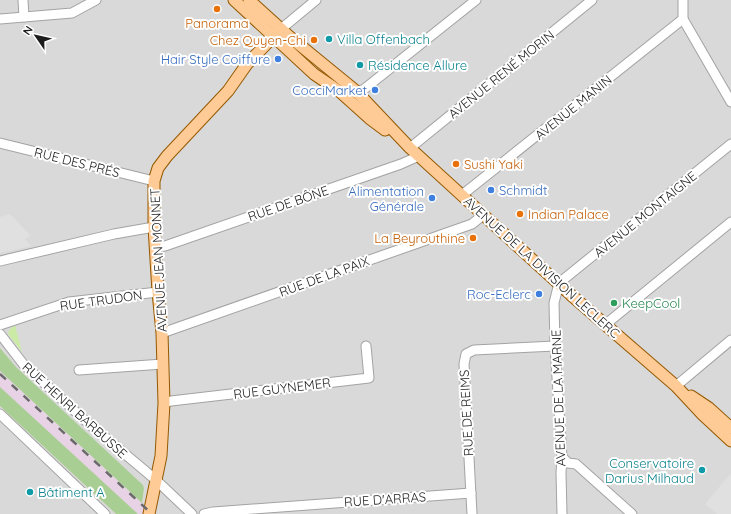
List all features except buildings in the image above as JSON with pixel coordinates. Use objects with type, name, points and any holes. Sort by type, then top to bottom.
[{"type":"main road","name":"AVENUE DE LA DIVISION LECLERC","points":[[234,0],[356,91],[418,156],[676,386],[703,415],[731,441]]},
{"type":"main road","name":"AVENUE DE LA DIVISION LECLERC","points":[[249,0],[314,74],[339,91],[369,118],[410,148]]},
{"type":"main road","name":"AVENUE JEAN MONNET","points":[[149,514],[161,456],[164,403],[162,333],[154,228],[154,181],[158,168],[167,156],[228,91],[247,64],[277,32]]},
{"type":"main road","name":"AVENUE DE LA DIVISION LECLERC","points":[[676,386],[708,408],[731,428]]},
{"type":"street","points":[[23,0],[24,17]]},
{"type":"street","points":[[0,19],[72,13],[96,0]]},
{"type":"street","points":[[277,32],[316,0]]},
{"type":"street","points":[[356,91],[363,90],[476,0]]},
{"type":"street","name":"AVENUE RENÉ MORIN","points":[[410,148],[592,0]]},
{"type":"street","points":[[683,0],[683,19],[731,102]]},
{"type":"street","name":"AVENUE MANIN","points":[[462,196],[683,19]]},
{"type":"street","name":"RUE DES PRÉS","points":[[0,143],[154,181]]},
{"type":"street","name":"AVENUE MONTAIGNE","points":[[559,283],[731,144]]},
{"type":"street","name":"RUE DE BÔNE","points":[[156,247],[172,244],[401,164],[418,156]]},
{"type":"street","name":"RUE DE LA PAIX","points":[[162,333],[472,224],[483,215]]},
{"type":"street","points":[[606,324],[731,222]]},
{"type":"street","points":[[0,261],[18,258],[114,234],[154,228]]},
{"type":"street","name":"AVENUE DE LA MARNE","points":[[559,283],[554,303],[555,346],[562,457],[562,514]]},
{"type":"street","name":"RUE TRUDON","points":[[0,325],[69,302],[158,292]]},
{"type":"street","name":"RUE HENRI BARBUSSE","points":[[0,334],[29,370],[88,423],[156,480],[192,514]]},
{"type":"street","points":[[676,386],[731,340]]},
{"type":"street","name":"RUE GUYNEMER","points":[[164,403],[369,378],[366,346]]},
{"type":"street","name":"RUE DE REIMS","points":[[472,514],[464,364],[466,354],[474,350],[555,346]]},
{"type":"street","points":[[79,370],[163,364]]},
{"type":"street","points":[[0,414],[106,514]]},
{"type":"street","points":[[562,457],[568,463],[576,464],[632,514]]},
{"type":"street","name":"RUE D'ARRAS","points":[[204,514],[213,512],[471,492]]},
{"type":"shaded area","points":[[0,0],[731,0],[731,514],[155,514],[142,503],[144,489],[16,367],[0,348]]},
{"type":"shaded area","points":[[10,214],[31,236],[25,239],[31,246],[0,253],[0,217]]},
{"type":"shaded area","points":[[0,371],[155,514],[138,514],[0,388]]},
{"type":"shaded area","points":[[0,406],[116,514],[0,514]]},
{"type":"shaded area","points":[[731,473],[731,514],[717,514],[705,504]]},
{"type":"green space","points":[[15,325],[22,352],[8,334],[10,329]]},
{"type":"green space","points":[[0,348],[16,367],[143,485],[144,489],[142,503],[0,371]]},
{"type":"green space","points":[[0,387],[138,514],[116,514],[0,406]]},
{"type":"railway","points":[[0,374],[152,514]]},
{"type":"place","name":"Panorama","points":[[217,9]]},
{"type":"place","name":"Villa Offenbach","points":[[329,39]]},
{"type":"place","name":"Chez Quyen-Chi","points":[[314,40]]},
{"type":"place","name":"Hair Style Coiffure","points":[[278,59]]},
{"type":"place","name":"Résidence Allure","points":[[360,65]]},
{"type":"place","name":"CocciMarket","points":[[375,90]]},
{"type":"place","name":"Sushi Yaki","points":[[456,164]]},
{"type":"place","name":"Schmidt","points":[[491,190]]},
{"type":"place","name":"Alimentation Générale","points":[[432,198]]},
{"type":"place","name":"Indian Palace","points":[[520,214]]},
{"type":"place","name":"La Beyrouthine","points":[[473,238]]},
{"type":"place","name":"Roc-Eclerc","points":[[539,294]]},
{"type":"place","name":"KeepCool","points":[[614,303]]},
{"type":"place","name":"Conservatoire Darius Milhaud","points":[[702,470]]},
{"type":"place","name":"Bâtiment A","points":[[30,492]]}]
